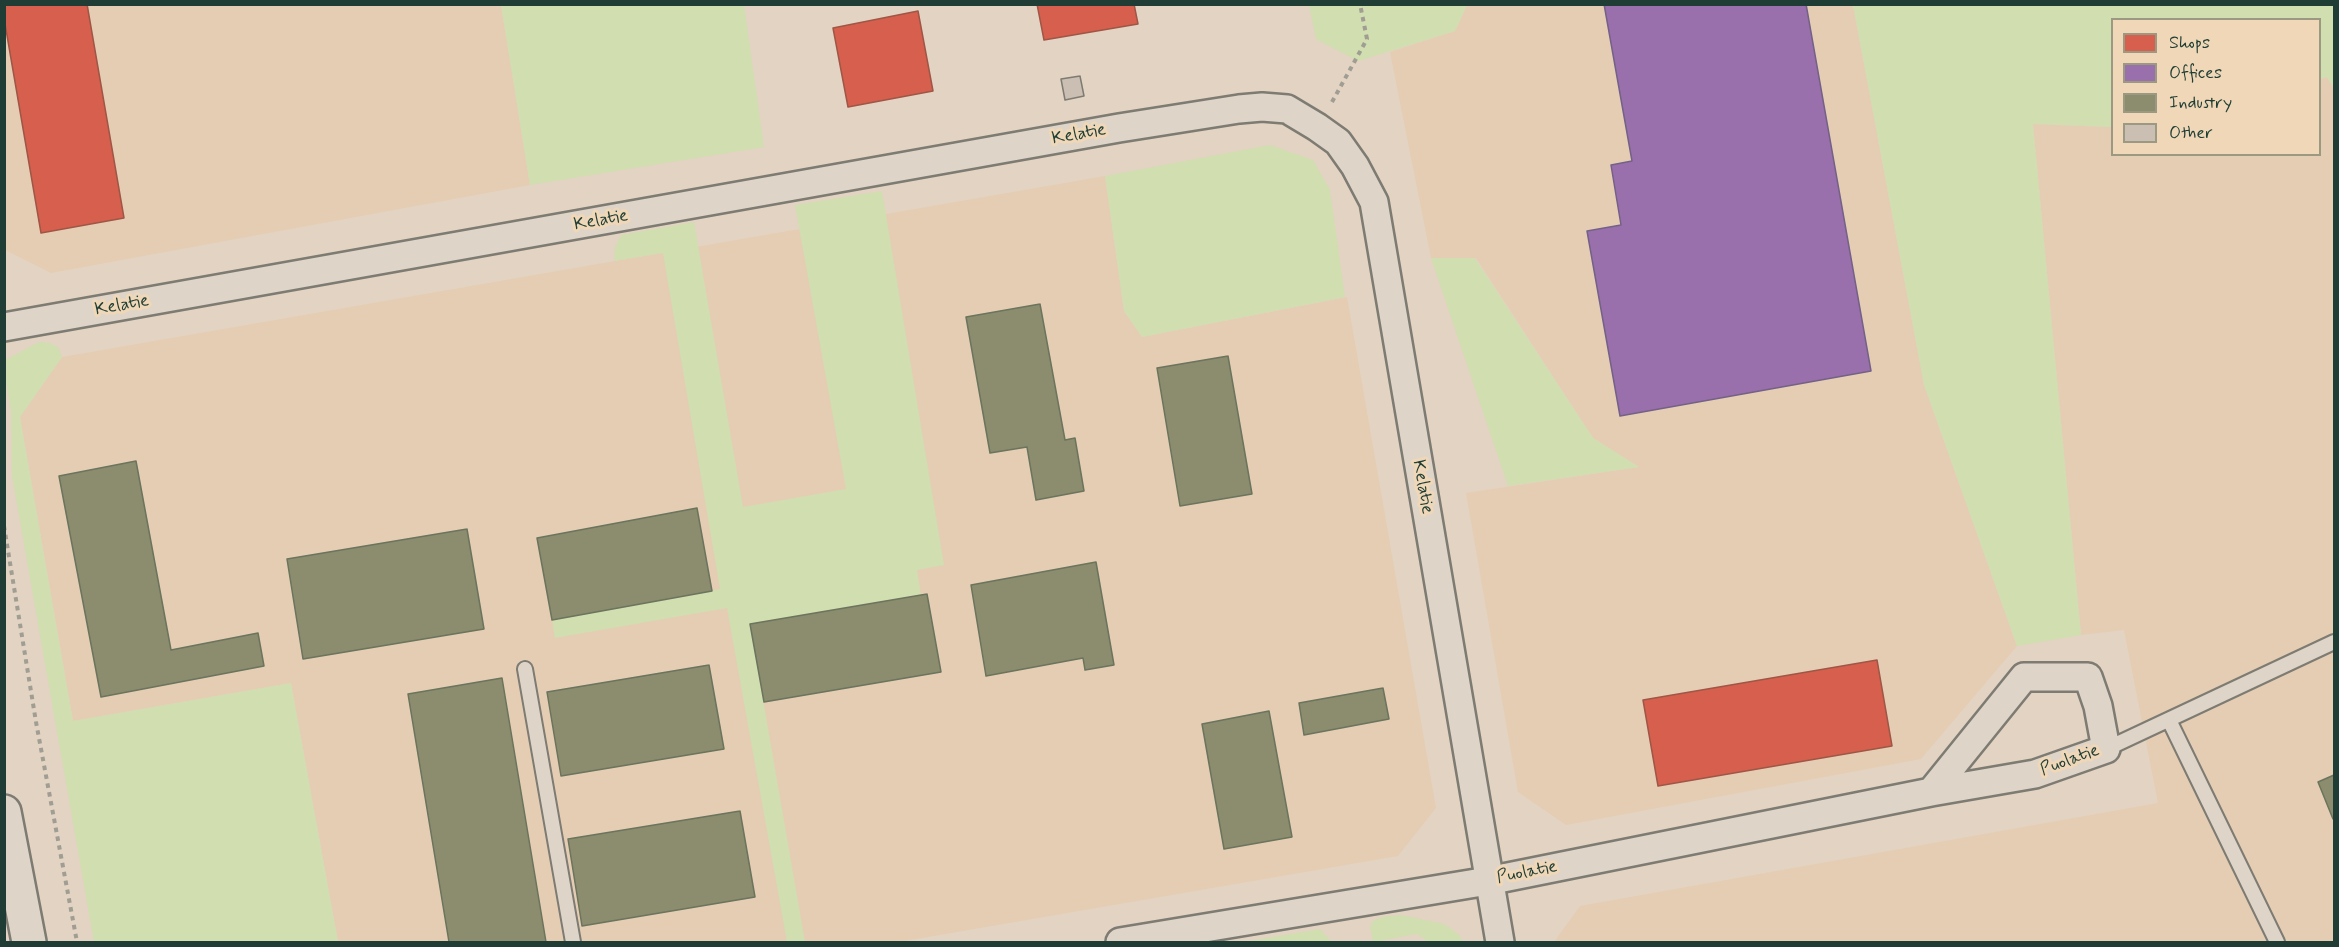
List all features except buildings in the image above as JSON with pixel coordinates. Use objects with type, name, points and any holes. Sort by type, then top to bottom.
[{"type":"street","name":"Kelatie","points":[[4,327],[1119,128],[1239,109],[1262,107],[1287,109],[1338,142],[1355,166],[1374,202],[1500,942]]},
{"type":"street","name":"Puolatie","points":[[1120,942],[1488,881],[1931,792],[2036,774],[2106,749],[2098,706],[2088,677],[2024,677],[1931,792]]},
{"type":"street","points":[[4,812],[28,942]]},
{"type":"lane","points":[[2106,749],[2334,642]]},
{"type":"lane","points":[[525,669],[573,942]]},
{"type":"lane","points":[[2169,720],[2277,942]]},
{"type":"path","points":[[1317,127],[1367,39],[1360,4]]},
{"type":"path","points":[[4,526],[36,722],[70,915],[77,942]]},
{"type":"shaded area","points":[[4,5],[501,5],[530,185],[51,273],[5,250]]},
{"type":"shaded area","points":[[1467,5],[1853,5],[1924,385],[2017,646],[1921,759],[1566,825],[1518,792],[1466,493],[1639,467],[1593,438],[1476,258],[1431,258],[1390,52],[1455,31]]},
{"type":"shaded area","points":[[2327,77],[2334,88],[2334,942],[1554,942],[1580,906],[2158,803],[2124,630],[2081,635],[2033,124],[2111,127],[2111,156],[2321,156],[2321,79]]},
{"type":"shaded area","points":[[1105,176],[1124,311],[1142,337],[1347,297],[1436,808],[1398,856],[899,942],[338,942],[291,683],[73,721],[20,417],[62,357]]},
{"type":"green space","points":[[1309,4],[1467,5],[1455,31],[1358,61],[1316,39]]},
{"type":"green space","points":[[501,5],[744,5],[764,147],[530,185]]},
{"type":"green space","points":[[1853,5],[2334,5],[2334,88],[2327,77],[2321,79],[2321,18],[2111,18],[2111,127],[2033,124],[2081,635],[2017,646],[1924,385]]},
{"type":"green space","points":[[1270,145],[1313,160],[1330,190],[1345,297],[1142,337],[1124,311],[1105,176]]},
{"type":"green space","points":[[882,191],[944,565],[917,570],[921,595],[750,624],[805,942],[787,942],[727,608],[555,638],[552,620],[720,589],[663,253],[614,261],[615,247],[621,235],[694,222],[743,507],[846,489],[795,205]]},
{"type":"green space","points":[[1431,258],[1475,258],[1593,438],[1639,467],[1508,486]]},
{"type":"green space","points":[[39,342],[50,343],[58,347],[62,357],[20,417],[73,721],[291,683],[338,942],[94,942],[12,476],[11,411],[5,360]]},
{"type":"green space","points":[[1401,915],[1444,924],[1457,933],[1464,942],[1429,942],[1417,934],[1373,942],[1370,927],[1372,922],[1381,917]]},
{"type":"green space","points":[[1320,929],[1332,942],[1243,942]]}]
